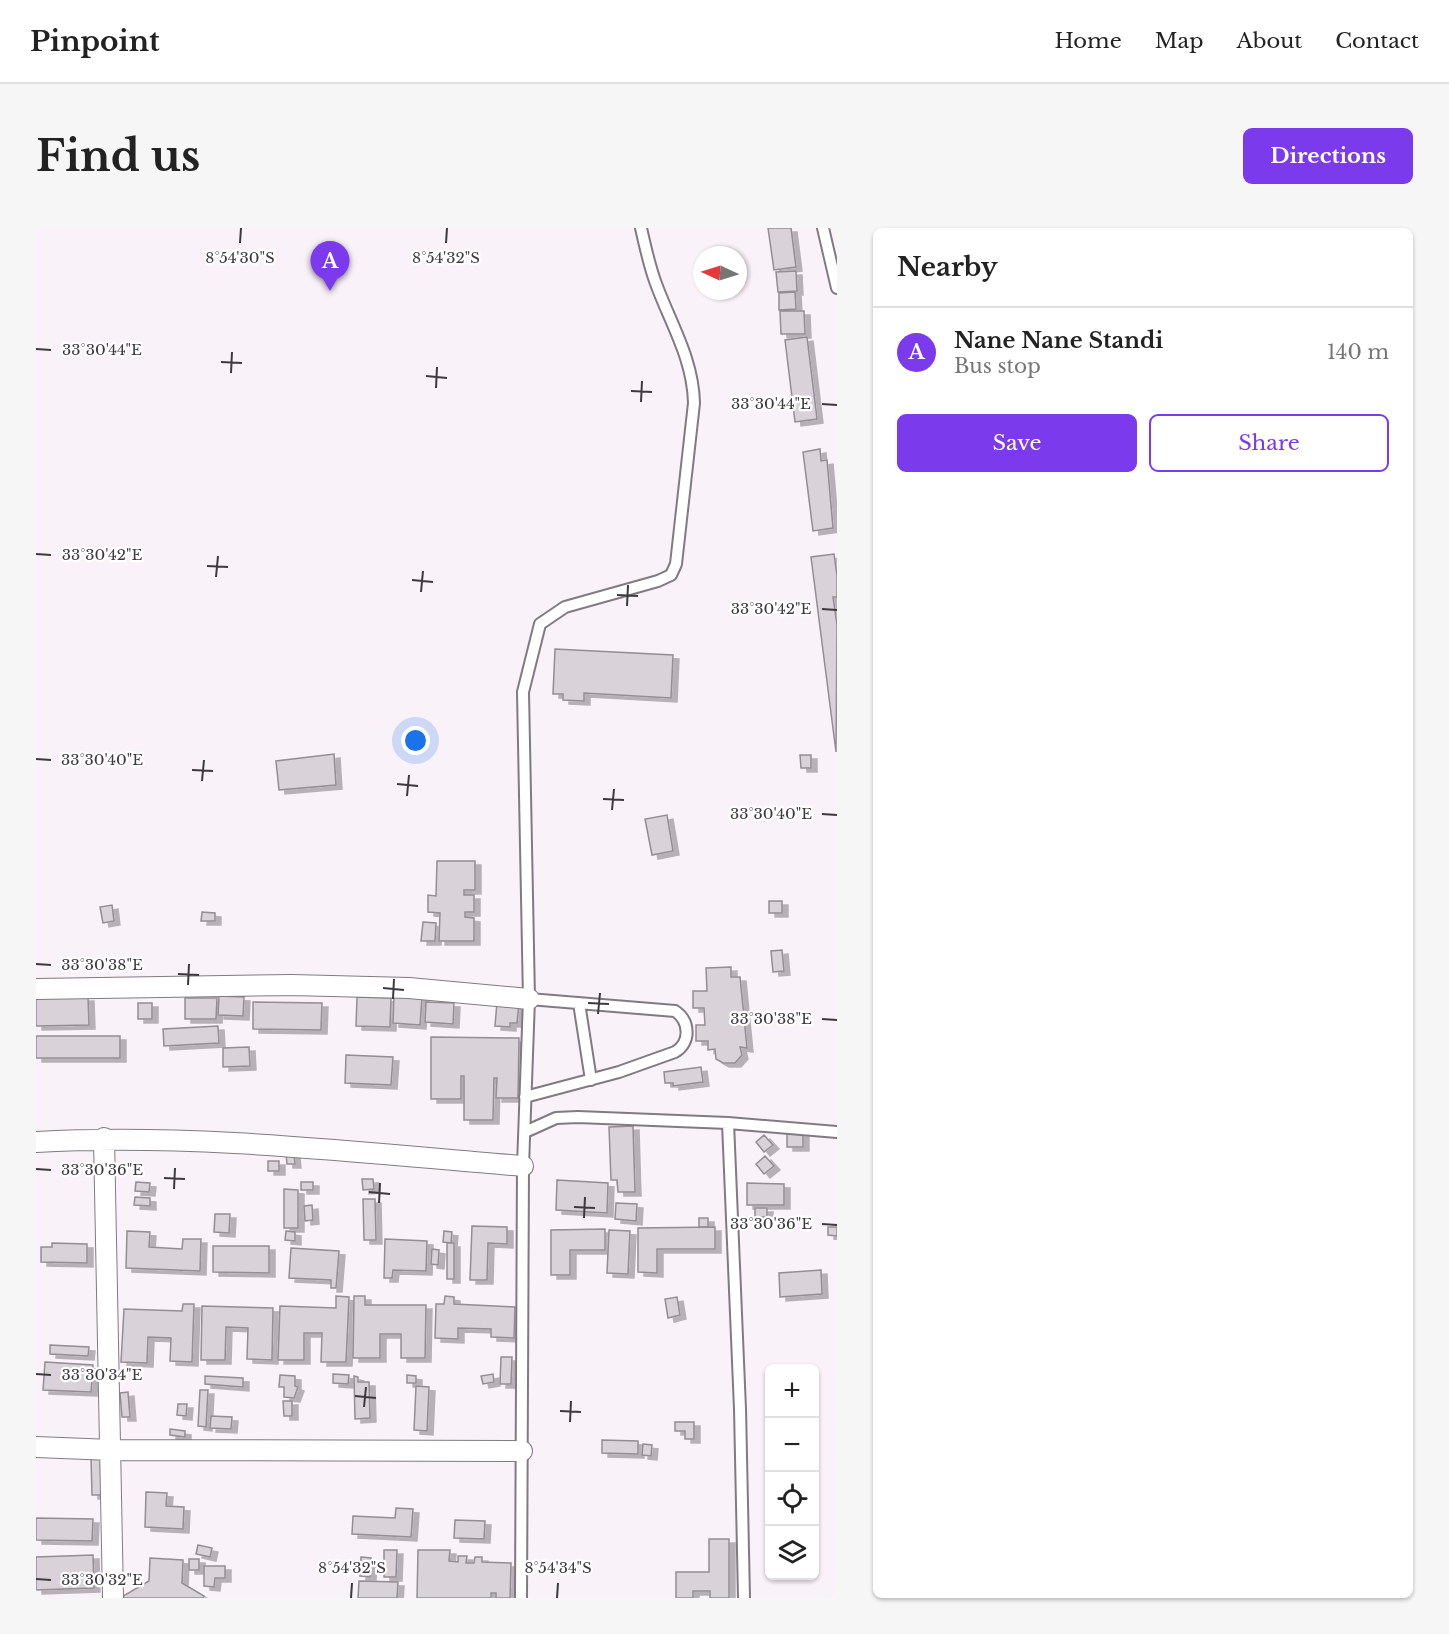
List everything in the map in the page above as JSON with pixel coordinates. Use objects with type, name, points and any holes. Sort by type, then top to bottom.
[{"type":"street","points":[[36,989],[292,985],[409,988],[529,999]]},
{"type":"street","points":[[104,1138],[112,1450],[113,1598]]},
{"type":"street","points":[[36,1142],[104,1138],[336,1150],[524,1166]]},
{"type":"street","points":[[36,1447],[112,1450],[522,1451]]},
{"type":"lane","points":[[521,1598],[524,1166],[529,999],[523,692],[535,636],[540,624],[565,607],[658,581],[670,575],[676,564],[694,403],[694,381],[688,360],[655,281],[641,228]]},
{"type":"lane","points":[[823,228],[837,288]]},
{"type":"lane","points":[[525,1097],[591,1080],[675,1052],[683,1047],[686,1038],[686,1024],[675,1011],[529,999]]},
{"type":"lane","points":[[579,1003],[591,1080]]},
{"type":"lane","points":[[525,1132],[556,1118],[728,1123],[837,1132]]},
{"type":"lane","points":[[728,1123],[740,1409],[744,1598]]},
{"type":"building","points":[[768,228],[791,228],[796,267],[774,270]]},
{"type":"building","points":[[796,271],[797,291],[778,292],[776,272]]},
{"type":"building","points":[[795,292],[796,309],[779,310],[779,293]]},
{"type":"building","points":[[780,311],[804,311],[805,334],[781,334]]},
{"type":"building","points":[[807,337],[817,419],[795,422],[785,340]]},
{"type":"building","points":[[820,449],[821,461],[827,460],[833,528],[813,531],[803,452]]},
{"type":"building","points":[[834,554],[837,576],[837,597],[833,597],[837,625],[836,752],[811,557]]},
{"type":"building","points":[[555,649],[673,655],[671,698],[584,693],[584,701],[563,700],[563,694],[553,694]]},
{"type":"building","points":[[334,754],[336,785],[279,790],[276,761]]},
{"type":"building","points":[[800,755],[811,755],[811,768],[801,768]]},
{"type":"building","points":[[667,815],[673,851],[652,855],[645,819]]},
{"type":"building","points":[[437,861],[475,861],[475,890],[464,890],[464,895],[474,895],[474,912],[465,912],[465,917],[474,918],[474,941],[439,941],[440,913],[428,912],[428,895],[436,896]]},
{"type":"building","points":[[769,901],[782,901],[782,913],[769,913]]},
{"type":"building","points":[[112,905],[114,921],[103,923],[100,907]]},
{"type":"building","points":[[202,912],[215,913],[215,921],[201,921]]},
{"type":"building","points":[[423,922],[436,923],[435,941],[421,941]]},
{"type":"building","points":[[782,950],[784,971],[773,972],[771,951]]},
{"type":"building","points":[[731,967],[731,977],[740,977],[747,1048],[740,1047],[742,1055],[735,1063],[723,1063],[716,1059],[715,1049],[708,1050],[708,1041],[696,1041],[696,1025],[705,1025],[704,1008],[693,1008],[693,991],[707,991],[706,968]]},
{"type":"building","points":[[394,995],[422,997],[420,1025],[393,1023]]},
{"type":"building","points":[[219,996],[244,997],[243,1016],[218,1015]]},
{"type":"building","points":[[88,997],[89,1025],[36,1026],[36,998]]},
{"type":"building","points":[[357,997],[391,998],[390,1027],[356,1026]]},
{"type":"building","points":[[185,998],[217,998],[216,1019],[185,1019]]},
{"type":"building","points":[[253,1002],[322,1003],[321,1030],[253,1029]]},
{"type":"building","points":[[426,1002],[454,1003],[453,1024],[425,1022]]},
{"type":"building","points":[[497,1002],[519,1003],[517,1023],[510,1023],[510,1027],[495,1026]]},
{"type":"building","points":[[138,1003],[152,1003],[152,1019],[138,1019]]},
{"type":"building","points":[[218,1026],[219,1043],[164,1046],[163,1029]]},
{"type":"building","points":[[36,1036],[120,1036],[120,1058],[36,1058]]},
{"type":"building","points":[[431,1037],[519,1038],[518,1098],[496,1098],[497,1078],[494,1078],[493,1120],[464,1120],[464,1076],[461,1076],[461,1099],[431,1099]]},
{"type":"building","points":[[249,1047],[250,1066],[223,1067],[223,1048]]},
{"type":"building","points":[[346,1055],[393,1057],[391,1085],[345,1083]]},
{"type":"building","points":[[701,1067],[703,1082],[673,1086],[673,1083],[665,1083],[664,1072]]},
{"type":"building","points":[[633,1126],[635,1192],[618,1192],[617,1180],[611,1180],[609,1127]]},
{"type":"building","points":[[787,1133],[803,1133],[803,1147],[787,1147]]},
{"type":"building","points":[[764,1135],[773,1145],[764,1152],[756,1142]]},
{"type":"building","points":[[286,1154],[294,1154],[295,1164],[287,1164]]},
{"type":"building","points":[[765,1156],[774,1166],[764,1174],[756,1164]]},
{"type":"building","points":[[268,1161],[279,1161],[279,1171],[268,1171]]},
{"type":"building","points":[[362,1179],[373,1179],[374,1189],[363,1190]]},
{"type":"building","points":[[557,1180],[608,1183],[607,1213],[556,1210]]},
{"type":"building","points":[[136,1182],[150,1183],[149,1192],[135,1191]]},
{"type":"building","points":[[301,1182],[313,1182],[313,1190],[301,1190]]},
{"type":"building","points":[[747,1183],[784,1184],[784,1205],[747,1205]]},
{"type":"building","points":[[284,1189],[298,1190],[298,1228],[284,1228]]},
{"type":"building","points":[[135,1197],[150,1198],[150,1206],[134,1205]]},
{"type":"building","points":[[363,1199],[375,1199],[376,1240],[364,1240]]},
{"type":"building","points":[[616,1203],[637,1204],[636,1221],[615,1219]]},
{"type":"building","points":[[312,1205],[313,1220],[305,1221],[304,1206]]},
{"type":"building","points":[[755,1208],[767,1208],[767,1217],[755,1217]]},
{"type":"building","points":[[215,1214],[230,1214],[229,1233],[214,1232]]},
{"type":"building","points":[[699,1218],[708,1218],[708,1227],[699,1227]]},
{"type":"building","points":[[472,1226],[507,1227],[507,1244],[488,1243],[487,1280],[470,1280]]},
{"type":"building","points":[[715,1227],[715,1249],[657,1249],[657,1273],[638,1272],[638,1228]]},
{"type":"building","points":[[828,1227],[837,1227],[837,1236],[828,1235]]},
{"type":"building","points":[[605,1229],[605,1250],[570,1250],[570,1275],[551,1275],[551,1230]]},
{"type":"building","points":[[609,1230],[630,1231],[628,1274],[607,1273]]},
{"type":"building","points":[[127,1231],[150,1232],[149,1247],[182,1249],[183,1239],[201,1239],[200,1271],[126,1268]]},
{"type":"building","points":[[286,1231],[295,1232],[295,1241],[285,1240]]},
{"type":"building","points":[[444,1231],[452,1232],[451,1243],[443,1242]]},
{"type":"building","points":[[385,1239],[427,1241],[426,1271],[393,1270],[392,1278],[384,1278]]},
{"type":"building","points":[[52,1243],[87,1244],[87,1263],[41,1262],[41,1247],[52,1247]]},
{"type":"building","points":[[447,1243],[454,1243],[454,1279],[447,1279]]},
{"type":"building","points":[[213,1246],[269,1246],[269,1273],[213,1272]]},
{"type":"building","points":[[291,1248],[339,1251],[336,1288],[331,1288],[331,1280],[289,1278]]},
{"type":"building","points":[[432,1249],[439,1250],[438,1265],[431,1264]]},
{"type":"building","points":[[821,1270],[822,1294],[780,1297],[779,1273]]},
{"type":"building","points":[[336,1296],[349,1297],[346,1362],[321,1362],[322,1333],[304,1333],[304,1360],[278,1360],[280,1306],[336,1308]]},
{"type":"building","points":[[354,1296],[365,1296],[365,1305],[426,1305],[425,1358],[401,1358],[401,1334],[380,1334],[380,1358],[353,1358]]},
{"type":"building","points":[[445,1296],[454,1297],[454,1304],[515,1307],[514,1338],[491,1337],[491,1329],[458,1328],[458,1339],[435,1338],[436,1304],[444,1304]]},
{"type":"building","points":[[677,1297],[680,1315],[668,1318],[665,1299]]},
{"type":"building","points":[[183,1304],[194,1304],[192,1362],[170,1361],[171,1338],[148,1337],[147,1363],[121,1362],[124,1309],[182,1311]]},
{"type":"building","points":[[202,1306],[273,1308],[272,1360],[247,1359],[248,1328],[226,1327],[225,1360],[201,1360]]},
{"type":"building","points":[[50,1345],[89,1347],[88,1356],[50,1354]]},
{"type":"building","points":[[501,1357],[512,1357],[511,1384],[500,1384]]},
{"type":"building","points":[[45,1362],[93,1365],[91,1392],[43,1390]]},
{"type":"building","points":[[333,1374],[349,1375],[348,1384],[333,1383]]},
{"type":"building","points":[[493,1374],[494,1382],[483,1384],[481,1376]]},
{"type":"building","points":[[280,1375],[295,1376],[295,1386],[298,1387],[294,1398],[284,1397],[284,1387],[279,1387]]},
{"type":"building","points":[[407,1375],[416,1376],[416,1383],[407,1383]]},
{"type":"building","points":[[205,1376],[243,1378],[243,1387],[205,1384]]},
{"type":"building","points":[[354,1376],[358,1377],[358,1382],[369,1382],[370,1418],[355,1419]]},
{"type":"building","points":[[416,1386],[429,1387],[427,1431],[414,1430]]},
{"type":"building","points":[[200,1390],[208,1390],[206,1427],[198,1426]]},
{"type":"building","points":[[128,1392],[130,1417],[122,1417],[120,1393]]},
{"type":"building","points":[[283,1401],[292,1401],[292,1416],[284,1416]]},
{"type":"building","points":[[178,1404],[187,1404],[186,1416],[177,1415]]},
{"type":"building","points":[[211,1416],[232,1417],[231,1429],[210,1428]]},
{"type":"building","points":[[675,1422],[694,1422],[694,1439],[685,1439],[685,1431],[675,1431]]},
{"type":"building","points":[[170,1429],[185,1431],[185,1437],[170,1435]]},
{"type":"building","points":[[602,1440],[638,1441],[638,1454],[602,1453]]},
{"type":"building","points":[[643,1444],[652,1445],[651,1456],[642,1455]]},
{"type":"building","points":[[91,1458],[101,1458],[103,1495],[92,1495]]},
{"type":"building","points":[[146,1492],[167,1493],[166,1506],[184,1507],[183,1529],[145,1527]]},
{"type":"building","points":[[396,1508],[413,1509],[411,1537],[352,1534],[353,1516],[395,1518]]},
{"type":"building","points":[[36,1518],[93,1519],[92,1541],[36,1540]]},
{"type":"building","points":[[455,1520],[485,1521],[484,1539],[454,1538]]},
{"type":"building","points":[[709,1539],[729,1539],[729,1598],[710,1598],[710,1591],[693,1591],[693,1598],[676,1598],[676,1572],[709,1572]]},
{"type":"building","points":[[198,1545],[212,1548],[210,1557],[196,1554]]},
{"type":"building","points":[[384,1550],[397,1550],[396,1577],[384,1577]]},
{"type":"building","points":[[418,1550],[450,1550],[449,1561],[458,1562],[458,1556],[467,1556],[466,1563],[474,1563],[475,1557],[482,1557],[482,1562],[511,1563],[510,1598],[496,1598],[496,1593],[491,1593],[491,1598],[417,1598]]},
{"type":"building","points":[[93,1555],[94,1588],[36,1590],[36,1557]]},
{"type":"building","points":[[361,1557],[371,1558],[370,1577],[360,1576]]},
{"type":"building","points":[[150,1558],[183,1560],[182,1583],[204,1596],[203,1598],[120,1598],[149,1581]]},
{"type":"building","points":[[189,1559],[199,1559],[199,1570],[189,1570]]},
{"type":"building","points":[[204,1566],[225,1566],[225,1578],[215,1578],[214,1587],[204,1586]]},
{"type":"building","points":[[359,1581],[398,1582],[397,1598],[358,1598]]},
{"type":"place","name":"Nane Nane Standi","points":[[330,291]]}]
